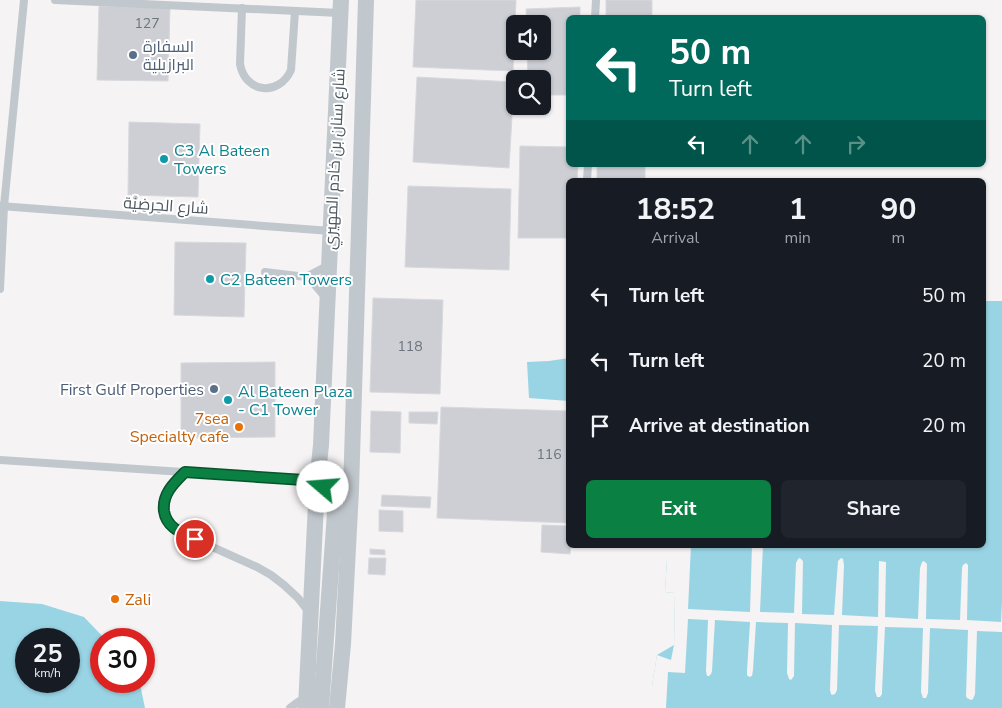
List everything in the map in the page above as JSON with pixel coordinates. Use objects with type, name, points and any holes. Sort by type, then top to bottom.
[{"type":"street","name":"شارع سنان بن خادم المهيري","points":[[337,708],[343,644],[352,490],[366,0]]},
{"type":"street","name":"شارع سنان بن خادم المهيري","points":[[306,703],[317,483],[321,444],[341,7]]},
{"type":"street","points":[[317,483],[323,487],[332,499],[335,513],[321,708]]},
{"type":"lane","points":[[0,289],[2,206],[24,0]]},
{"type":"lane","points":[[55,0],[295,11],[341,7]]},
{"type":"lane","points":[[595,15],[596,0]]},
{"type":"lane","points":[[242,8],[240,64],[242,72],[247,80],[263,88],[280,84],[287,78],[291,70],[295,11]]},
{"type":"lane","name":"شارع الحِرضِيَّة","points":[[2,206],[331,231]]},
{"type":"lane","points":[[265,272],[306,277],[329,265]]},
{"type":"lane","points":[[306,277],[328,300]]},
{"type":"lane","points":[[0,460],[304,480],[317,483]]},
{"type":"lane","points":[[185,472],[173,484],[166,495],[164,510],[168,522],[179,532],[271,575],[284,584],[310,614]]},
{"type":"lane","points":[[290,708],[298,702],[306,703]]},
{"type":"water","points":[[986,301],[1002,301],[1002,708],[652,708],[652,686],[657,655],[674,645],[675,593],[665,592],[667,559],[678,559],[678,548],[986,548]]},
{"type":"water","points":[[566,358],[566,401],[529,398],[527,362]]},
{"type":"water","points":[[0,601],[42,604],[84,617],[94,628],[90,628],[90,693],[142,693],[145,708],[0,708]]},
{"type":"pier","points":[[678,548],[691,548],[688,609],[750,612],[752,548],[763,548],[760,612],[794,613],[796,563],[800,558],[803,561],[802,614],[834,615],[838,561],[841,558],[844,565],[842,615],[878,617],[879,561],[886,562],[885,617],[918,619],[920,568],[924,561],[927,564],[926,619],[960,620],[962,568],[966,563],[968,565],[967,620],[1001,622],[1002,602],[1002,632],[977,631],[975,694],[971,700],[966,696],[968,630],[930,628],[928,693],[926,698],[923,698],[921,692],[923,628],[885,627],[882,694],[880,697],[877,697],[875,691],[878,626],[839,625],[837,690],[832,695],[830,690],[832,625],[795,623],[794,676],[791,680],[787,673],[788,623],[756,622],[753,670],[752,676],[749,677],[747,671],[750,622],[715,620],[712,671],[707,676],[708,620],[688,619],[685,673],[668,672],[666,708],[652,708],[652,686],[657,655],[671,660],[674,645],[675,593],[665,592],[667,559],[678,559]]},
{"type":"building","points":[[416,0],[516,0],[515,15],[506,15],[506,60],[513,60],[513,70],[413,67]]},
{"type":"building","points":[[606,0],[652,0],[652,15],[606,15]]},
{"type":"building","points":[[99,6],[170,8],[168,81],[97,80]]},
{"type":"building","points":[[580,7],[580,15],[566,15],[566,95],[551,95],[551,70],[528,70],[527,60],[551,60],[551,15],[526,15],[526,9]]},
{"type":"building","points":[[417,77],[506,82],[506,115],[512,115],[509,168],[413,162]]},
{"type":"building","name":"C3 Al Bateen Towers","points":[[129,122],[200,124],[198,197],[128,195]]},
{"type":"building","points":[[520,146],[566,147],[566,167],[578,167],[577,178],[566,178],[566,238],[518,238]]},
{"type":"building","points":[[597,167],[645,167],[645,178],[597,178]]},
{"type":"building","points":[[408,186],[511,189],[509,270],[405,267]]},
{"type":"building","name":"C2 Bateen Towers","points":[[175,242],[246,243],[244,317],[174,315]]},
{"type":"building","points":[[373,298],[443,300],[440,394],[370,392]]},
{"type":"building","name":"Al Bateen Plaza - C1 Tower","points":[[275,362],[275,437],[181,438],[181,363]]},
{"type":"building","points":[[441,407],[566,411],[566,523],[437,518]]},
{"type":"building","points":[[371,411],[401,412],[400,453],[370,452]]},
{"type":"building","points":[[409,412],[438,412],[437,424],[409,423]]},
{"type":"building","points":[[382,495],[431,497],[430,508],[381,506]]},
{"type":"building","points":[[379,510],[403,511],[403,532],[379,531]]},
{"type":"building","points":[[542,525],[566,526],[566,548],[571,548],[570,554],[541,552]]},
{"type":"building","points":[[370,549],[385,550],[385,555],[370,554]]},
{"type":"building","points":[[369,558],[386,558],[385,575],[368,574]]},
{"type":"place","name":"السفارة البرازيلية","points":[[133,55]]},
{"type":"place","name":"C3 Al Bateen Towers","points":[[164,159]]},
{"type":"place","name":"C2 Bateen Towers","points":[[210,279]]},
{"type":"place","name":"First Gulf Properties","points":[[214,389]]},
{"type":"place","name":"Al Bateen Plaza - C1 Tower","points":[[228,400]]},
{"type":"place","name":"7sea Specialty cafe","points":[[239,427]]},
{"type":"place","name":"Zali","points":[[115,599]]},
{"type":"route","points":[[195,539],[179,532],[173,527],[168,522],[164,510],[164,502],[169,489],[185,472],[304,480],[317,483],[323,487]]}]
